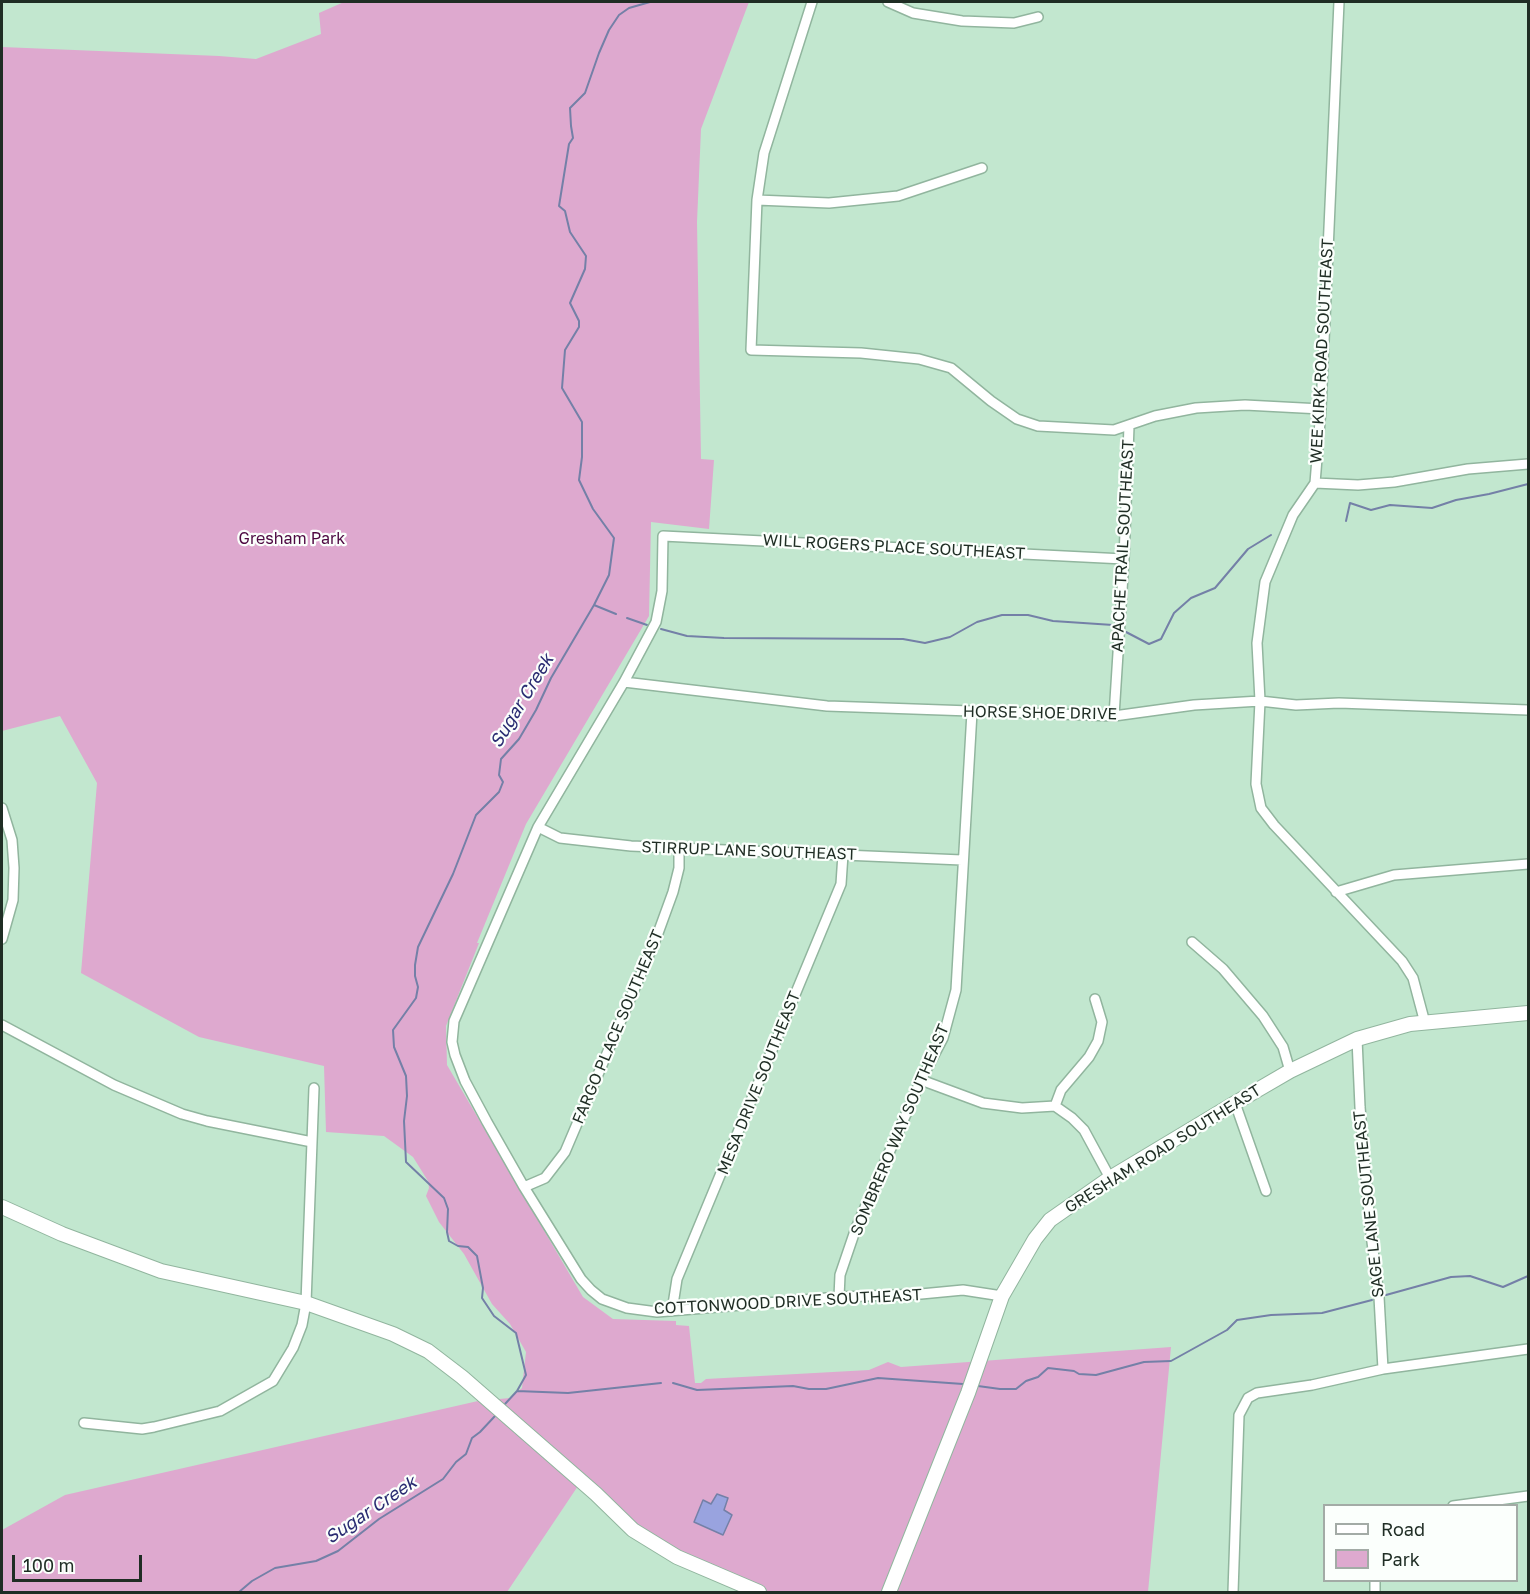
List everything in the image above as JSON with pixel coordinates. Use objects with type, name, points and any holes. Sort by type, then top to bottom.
[{"type":"street","points":[[812,2],[764,153],[757,201],[751,350],[861,353],[919,359],[951,368],[991,401],[1017,418],[1038,426],[1114,430],[1129,426]]},
{"type":"street","points":[[888,2],[913,13],[962,21],[1014,23],[1038,17]]},
{"type":"street","name":"WEE KIRK ROAD SOUTHEAST","points":[[1339,2],[1316,483],[1293,515],[1265,582],[1257,643],[1260,701],[1256,784],[1261,808],[1274,825],[1402,962],[1413,978],[1425,1023]]},
{"type":"street","points":[[757,201],[829,204],[898,196],[982,168]]},
{"type":"street","name":"APACHE TRAIL SOUTHEAST","points":[[1114,716],[1124,559],[1129,426],[1155,416],[1196,408],[1245,405],[1321,409]]},
{"type":"street","points":[[1316,483],[1394,482],[1468,469],[1528,464]]},
{"type":"street","name":"WILL ROGERS PLACE SOUTHEAST","points":[[663,536],[1124,559]]},
{"type":"street","name":"COTTONWOOD DRIVE SOUTHEAST","points":[[663,536],[662,591],[656,622],[624,682],[538,827],[454,1021],[452,1042],[465,1082],[524,1187],[591,1290],[602,1299],[627,1308],[672,1311],[839,1297],[963,1290],[1002,1296]]},
{"type":"street","name":"HORSE SHOE DRIVE","points":[[624,682],[827,706],[1114,716],[1194,705],[1260,701],[1296,705],[1340,703],[1528,710]]},
{"type":"street","name":"SOMBRERO WAY SOUTHEAST","points":[[839,1297],[840,1275],[856,1228],[921,1080],[943,1038],[956,990],[972,711]]},
{"type":"street","points":[[2,808],[12,840],[14,868],[13,900],[2,939]]},
{"type":"street","name":"STIRRUP LANE SOUTHEAST","points":[[538,827],[560,838],[631,846],[963,860]]},
{"type":"street","name":"FARGO PLACE SOUTHEAST","points":[[524,1187],[545,1178],[556,1167],[565,1152],[657,936],[673,892],[679,868],[680,848]]},
{"type":"street","name":"MESA DRIVE SOUTHEAST","points":[[672,1311],[677,1279],[841,884],[843,854]]},
{"type":"street","points":[[1336,892],[1394,875],[1528,864]]},
{"type":"street","points":[[1192,942],[1223,969],[1263,1016],[1283,1047],[1290,1071]]},
{"type":"street","points":[[1055,1106],[1061,1090],[1089,1057],[1098,1041],[1102,1022],[1095,999]]},
{"type":"street","name":"GRESHAM ROAD SOUTHEAST","points":[[889,1593],[969,1393],[1002,1296],[1035,1239],[1050,1220],[1110,1178],[1235,1103],[1290,1071],[1357,1039],[1410,1024],[1528,1013]]},
{"type":"street","points":[[2,1025],[114,1085],[182,1114],[312,1142]]},
{"type":"street","name":"SAGE LANE SOUTHEAST","points":[[1357,1039],[1360,1107],[1370,1226],[1379,1297],[1383,1369]]},
{"type":"street","points":[[921,1080],[983,1103],[1022,1108],[1055,1106],[1084,1130],[1110,1178]]},
{"type":"street","points":[[84,1423],[142,1429],[220,1410],[273,1381],[293,1348],[302,1325],[306,1303],[315,1088]]},
{"type":"street","points":[[1235,1103],[1266,1191]]},
{"type":"street","points":[[2,1207],[62,1234],[161,1270],[306,1303],[393,1334],[428,1351],[462,1377],[596,1494],[633,1530],[677,1557],[759,1593]]},
{"type":"street","points":[[1233,1593],[1239,1415],[1248,1398],[1257,1393],[1312,1385],[1383,1369],[1528,1349]]},
{"type":"street","points":[[1468,1504],[1528,1496]]},
{"type":"green space","name":"Gresham Park","points":[[344,2],[749,2],[701,129],[697,222],[701,459],[714,460],[709,529],[651,522],[649,616],[526,824],[446,1026],[447,1065],[583,1297],[613,1319],[676,1321],[676,1325],[689,1326],[695,1383],[701,1383],[706,1379],[869,1370],[888,1362],[901,1367],[1171,1347],[1148,1592],[758,1592],[651,1544],[580,1483],[507,1592],[2,1592],[2,1530],[65,1495],[478,1401],[510,1398],[522,1388],[526,1352],[510,1324],[492,1304],[464,1254],[439,1222],[426,1196],[429,1188],[428,1181],[413,1157],[384,1136],[326,1132],[324,1066],[199,1037],[81,973],[97,783],[60,716],[2,731],[2,47],[256,59],[321,34],[319,13]]},
{"type":"water","points":[[717,1494],[728,1498],[724,1510],[732,1515],[723,1535],[694,1522],[703,1500],[711,1504]]},
{"type":"waterway","name":"Sugar Creek","points":[[505,1404],[517,1391],[526,1375],[516,1333],[494,1316],[482,1298],[483,1288],[477,1256],[468,1247],[458,1246],[449,1241],[448,1209],[444,1198],[406,1162],[404,1121],[407,1096],[406,1076],[394,1047],[393,1030],[416,998],[418,987],[415,965],[418,947],[453,874],[476,815],[499,792],[503,782],[499,775],[501,759],[519,739],[609,575],[614,538],[593,509],[579,480],[582,457],[582,422],[562,388],[565,350],[579,327],[579,321],[570,303],[585,269],[586,256],[570,232],[565,211],[559,206],[569,144],[573,138],[570,108],[585,93],[609,30],[619,15],[629,8],[650,2]]},
{"type":"waterway","points":[[1346,521],[1350,503],[1371,510],[1390,505],[1432,508],[1456,500],[1528,484]]},
{"type":"waterway","points":[[1126,632],[1149,644],[1161,639],[1174,613],[1191,598],[1215,588],[1248,549],[1271,535]]},
{"type":"waterway","points":[[594,605],[616,614]]},
{"type":"waterway","points":[[661,629],[687,636],[724,638],[903,639],[925,643],[950,637],[977,622],[1002,615],[1028,615],[1053,621],[1113,625]]},
{"type":"waterway","points":[[627,618],[647,625]]},
{"type":"waterway","points":[[1386,1295],[1451,1277],[1470,1276],[1503,1287],[1528,1276],[1528,1273]]},
{"type":"waterway","points":[[978,1386],[1016,1389],[1026,1381],[1038,1377],[1048,1368],[1096,1375],[1144,1362],[1171,1361],[1227,1330],[1237,1320],[1271,1315],[1322,1313],[1372,1300]]},
{"type":"waterway","points":[[673,1383],[697,1390],[793,1386],[826,1389],[878,1378],[963,1384]]},
{"type":"waterway","points":[[517,1391],[568,1393],[661,1383]]},
{"type":"waterway","name":"Sugar Creek","points":[[239,1592],[252,1581],[275,1568],[316,1561],[338,1551],[379,1519],[443,1479],[456,1462],[466,1454],[472,1438],[495,1416]]}]
